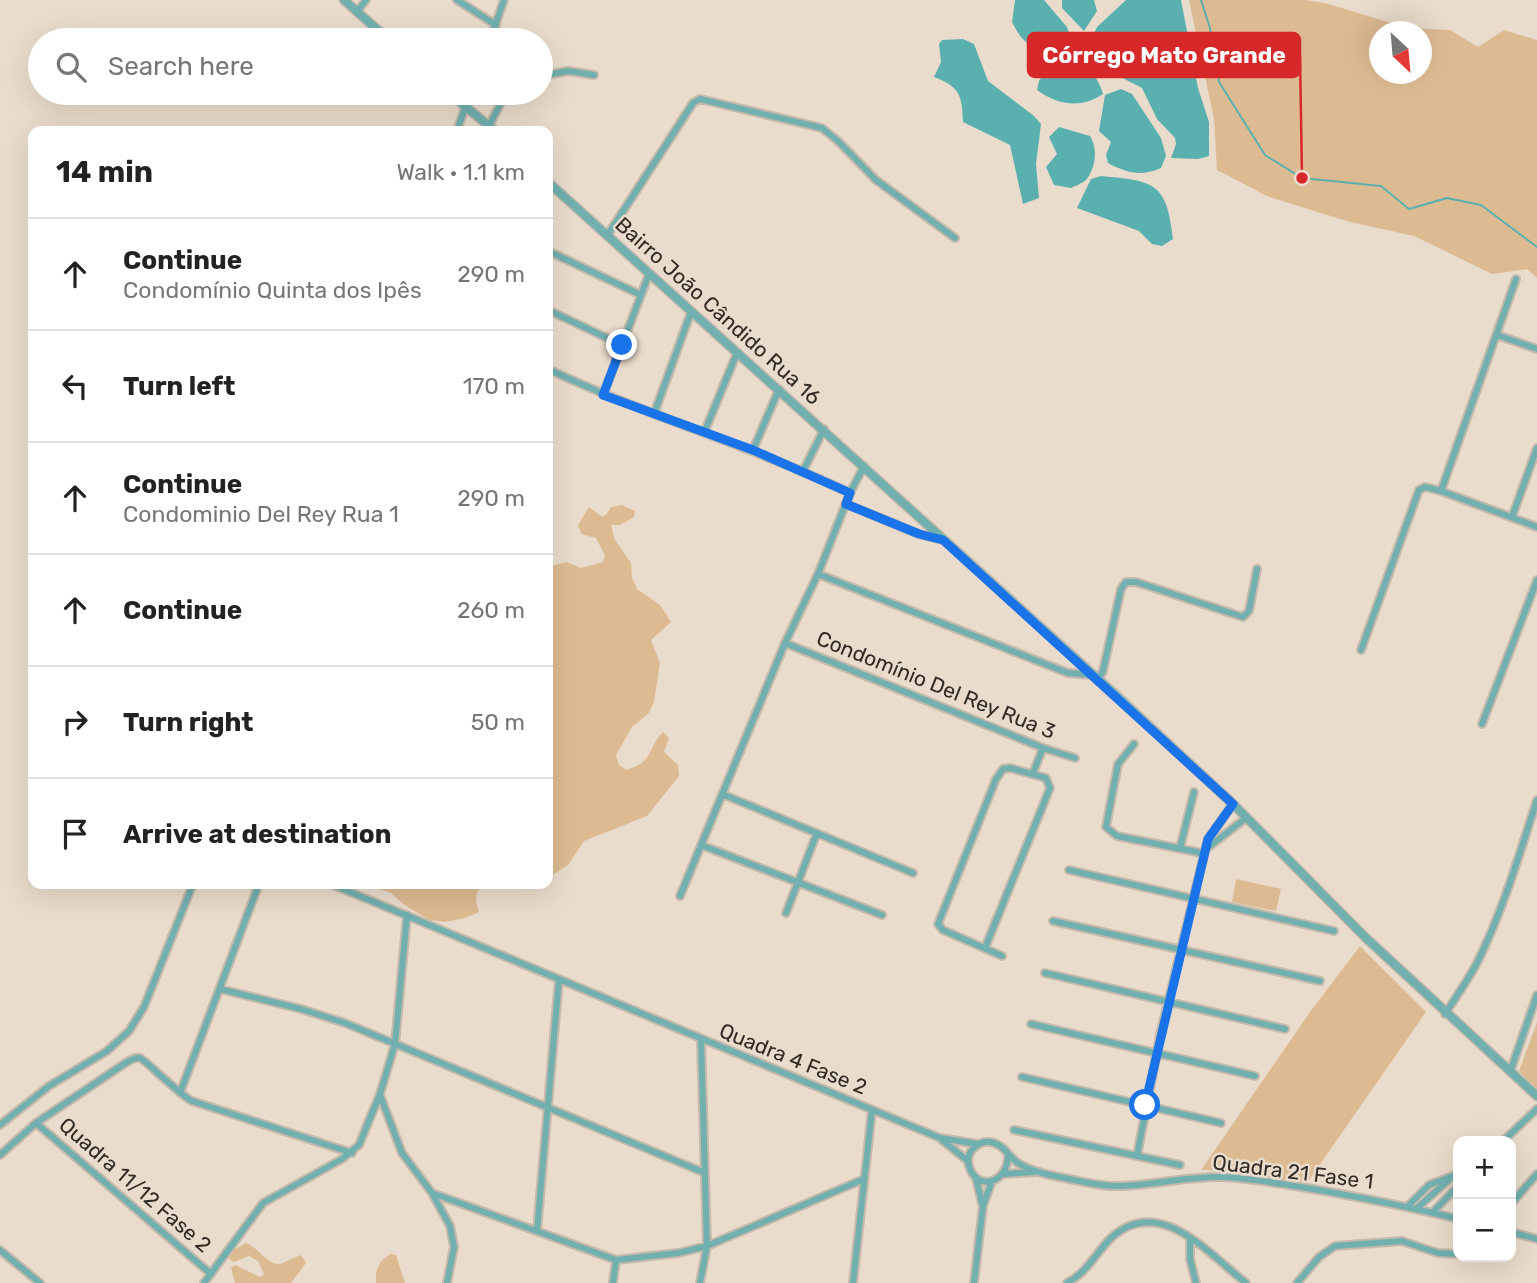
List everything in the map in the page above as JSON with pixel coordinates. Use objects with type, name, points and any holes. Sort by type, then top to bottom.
[{"type":"street","points":[[344,0],[375,28]]},
{"type":"street","points":[[357,12],[366,0]]},
{"type":"street","points":[[457,0],[496,25]]},
{"type":"street","points":[[495,28],[504,0]]},
{"type":"street","points":[[553,74],[568,71],[594,75]]},
{"type":"street","points":[[607,236],[690,108],[700,99],[822,128],[876,180],[956,238]]},
{"type":"street","points":[[493,126],[501,105]]},
{"type":"street","points":[[458,126],[464,106],[488,126]]},
{"type":"street","name":"Bairro João Cândido Rua 16","points":[[553,188],[824,429],[1233,804],[1349,922],[1445,1014],[1537,1096]]},
{"type":"street","points":[[553,253],[641,295]]},
{"type":"street","points":[[603,395],[649,275]]},
{"type":"street","points":[[1441,491],[1516,279]]},
{"type":"street","points":[[553,312],[622,345]]},
{"type":"street","points":[[654,414],[691,312]]},
{"type":"street","points":[[1497,335],[1537,349]]},
{"type":"street","points":[[704,433],[737,353]]},
{"type":"street","points":[[553,371],[603,395],[753,450],[850,493]]},
{"type":"street","points":[[753,450],[779,389]]},
{"type":"street","points":[[803,471],[824,429]]},
{"type":"street","points":[[1512,517],[1537,448]]},
{"type":"street","points":[[680,896],[785,643],[864,466]]},
{"type":"street","points":[[1361,650],[1419,490],[1426,487],[1441,491],[1537,527]]},
{"type":"street","points":[[846,504],[919,534],[943,540]]},
{"type":"street","points":[[818,574],[1068,673],[1096,678],[1102,671],[1121,589],[1126,582],[1136,582],[1243,617],[1249,611],[1257,569]]},
{"type":"street","points":[[1482,724],[1537,580]]},
{"type":"street","name":"Condomínio Del Rey Rua 3","points":[[785,643],[1043,748],[1075,758]]},
{"type":"street","points":[[1134,744],[1118,764],[1106,827],[1117,836],[1205,852],[1246,818]]},
{"type":"street","points":[[1033,773],[1043,748]]},
{"type":"street","points":[[985,948],[1050,788],[1048,780],[1033,773],[1006,768],[996,779],[939,920],[939,927],[943,930],[1002,956]]},
{"type":"street","points":[[1180,848],[1194,793]]},
{"type":"street","points":[[722,794],[913,873]]},
{"type":"street","points":[[1445,1014],[1476,964],[1502,906],[1537,800]]},
{"type":"street","points":[[1137,1156],[1145,1105],[1208,839],[1233,804]]},
{"type":"street","points":[[786,912],[817,833]]},
{"type":"street","points":[[701,845],[882,915]]},
{"type":"street","points":[[1069,870],[1334,931]]},
{"type":"street","points":[[0,1125],[49,1086],[107,1051],[129,1031],[144,1007],[191,889]]},
{"type":"street","points":[[180,1093],[257,889]]},
{"type":"street","name":"Quadra 4 Fase 2","points":[[343,889],[940,1138]]},
{"type":"street","points":[[204,1283],[263,1203],[352,1153],[364,1135],[395,1044],[399,977],[407,915]]},
{"type":"street","points":[[1053,921],[1320,981]]},
{"type":"street","points":[[1045,974],[1285,1029]]},
{"type":"street","points":[[537,1231],[559,979]]},
{"type":"street","points":[[220,989],[322,1015],[705,1173]]},
{"type":"street","points":[[1510,1072],[1537,995]]},
{"type":"street","points":[[1031,1024],[1255,1076]]},
{"type":"street","points":[[700,1283],[707,1247],[701,1040]]},
{"type":"street","points":[[0,1156],[36,1123],[135,1058],[145,1060],[180,1093],[205,1107],[352,1153]]},
{"type":"street","points":[[1023,1077],[1222,1123]]},
{"type":"street","points":[[380,1094],[402,1153],[432,1193],[454,1237],[453,1259],[447,1283]]},
{"type":"street","points":[[1508,1136],[1537,1109]]},
{"type":"street","points":[[853,1283],[872,1110]]},
{"type":"street","name":"Quadra 11/12 Fase 2","points":[[36,1123],[211,1274]]},
{"type":"street","points":[[1014,1130],[1180,1165]]},
{"type":"street","points":[[940,1138],[978,1144],[987,1141],[1003,1148],[1008,1156],[1008,1167],[1004,1174],[992,1181],[976,1178]]},
{"type":"street","points":[[940,1138],[968,1161]]},
{"type":"street","points":[[978,1144],[969,1154],[968,1161],[976,1178],[983,1206]]},
{"type":"street","name":"Quadra 21 Fase 1","points":[[1008,1156],[1039,1172],[1111,1186],[1207,1177],[1235,1178],[1408,1206],[1453,1218]]},
{"type":"street","name":"Quadra 21 Fase 1","points":[[1004,1174],[1039,1172]]},
{"type":"street","points":[[1515,1199],[1537,1174]]},
{"type":"street","points":[[1408,1206],[1429,1185],[1453,1176]]},
{"type":"street","points":[[1417,1208],[1453,1177]]},
{"type":"street","points":[[432,1193],[615,1260],[678,1254],[707,1247],[864,1179]]},
{"type":"street","points":[[974,1283],[983,1206],[992,1181]]},
{"type":"street","points":[[1433,1212],[1453,1191]]},
{"type":"street","points":[[1067,1283],[1088,1268],[1114,1236],[1135,1224],[1157,1222],[1171,1227],[1204,1247],[1246,1283]]},
{"type":"street","points":[[1516,1235],[1537,1239]]},
{"type":"street","points":[[1190,1238],[1196,1283]]},
{"type":"street","points":[[1297,1283],[1319,1257],[1335,1246],[1402,1241],[1438,1253],[1453,1254]]},
{"type":"street","points":[[0,1250],[40,1283]]},
{"type":"street","points":[[613,1283],[615,1260]]},
{"type":"shaded area","points":[[1189,0],[1305,0],[1325,3],[1385,21],[1369,21],[1369,84],[1432,84],[1432,29],[1450,30],[1478,47],[1504,30],[1537,40],[1537,278],[1527,269],[1492,274],[1414,236],[1350,222],[1269,197],[1217,170],[1214,119]]},
{"type":"shaded area","points":[[622,505],[635,511],[634,517],[620,525],[611,525],[615,540],[631,563],[632,578],[637,589],[660,605],[671,622],[651,640],[660,663],[654,702],[649,713],[632,727],[616,755],[619,765],[627,770],[646,759],[663,732],[669,738],[664,752],[678,765],[679,776],[647,816],[584,841],[568,865],[553,875],[553,566],[566,562],[581,568],[603,562],[605,556],[596,538],[581,534],[578,525],[589,507],[602,517],[611,507]]},
{"type":"shaded area","points":[[1236,879],[1281,889],[1276,911],[1232,902]]},
{"type":"shaded area","points":[[379,889],[479,889],[476,897],[479,912],[445,922],[429,920],[403,904],[390,892]]},
{"type":"shaded area","points":[[1360,946],[1426,1012],[1307,1183],[1233,1171],[1201,1170],[1310,1012]]},
{"type":"shaded area","points":[[1537,1022],[1537,1089],[1519,1071]]},
{"type":"shaded area","points":[[246,1243],[276,1264],[301,1255],[306,1263],[291,1283],[235,1283],[231,1268],[235,1265],[260,1277],[264,1274],[258,1261],[249,1256],[234,1262],[230,1260],[229,1255]]},
{"type":"shaded area","points":[[391,1254],[396,1255],[405,1283],[376,1283],[379,1266],[383,1259]]},
{"type":"water","points":[[1015,0],[1044,0],[1067,27],[1069,40],[1048,52],[1030,45],[1012,22]]},
{"type":"water","points":[[1062,0],[1094,0],[1097,11],[1084,31],[1062,8]]},
{"type":"water","points":[[1126,0],[1181,0],[1198,88],[1209,122],[1209,156],[1198,159],[1171,158],[1176,144],[1175,138],[1157,119],[1142,88],[1097,65],[1088,47],[1097,27]]},
{"type":"water","points":[[963,39],[974,44],[988,81],[1041,124],[1036,164],[1039,198],[1023,204],[1010,145],[963,122],[958,93],[949,84],[934,77],[941,62],[939,44],[942,40]]},
{"type":"water","points":[[1070,45],[1100,87],[1103,94],[1095,99],[1078,103],[1061,102],[1037,90],[1053,55]]},
{"type":"water","points":[[1121,89],[1132,94],[1161,138],[1166,156],[1161,168],[1134,173],[1108,163],[1106,155],[1111,142],[1099,131],[1105,95]]},
{"type":"water","points":[[1059,127],[1090,136],[1094,146],[1094,164],[1089,175],[1085,181],[1071,188],[1054,185],[1046,167],[1057,154],[1049,137]]},
{"type":"water","points":[[1101,176],[1134,180],[1155,188],[1167,206],[1173,239],[1162,246],[1152,244],[1139,231],[1077,208],[1091,179]]},
{"type":"waterway","points":[[1201,0],[1210,28],[1219,82],[1265,155],[1302,178],[1381,186],[1409,209],[1447,198],[1481,205],[1537,247]]},
{"type":"place","name":"Córrego Mato Grande","points":[[1302,178]]},
{"type":"route","points":[[622,345],[603,395],[803,471],[850,493],[846,504],[919,534],[943,540],[1233,804],[1208,839],[1145,1105]]}]
